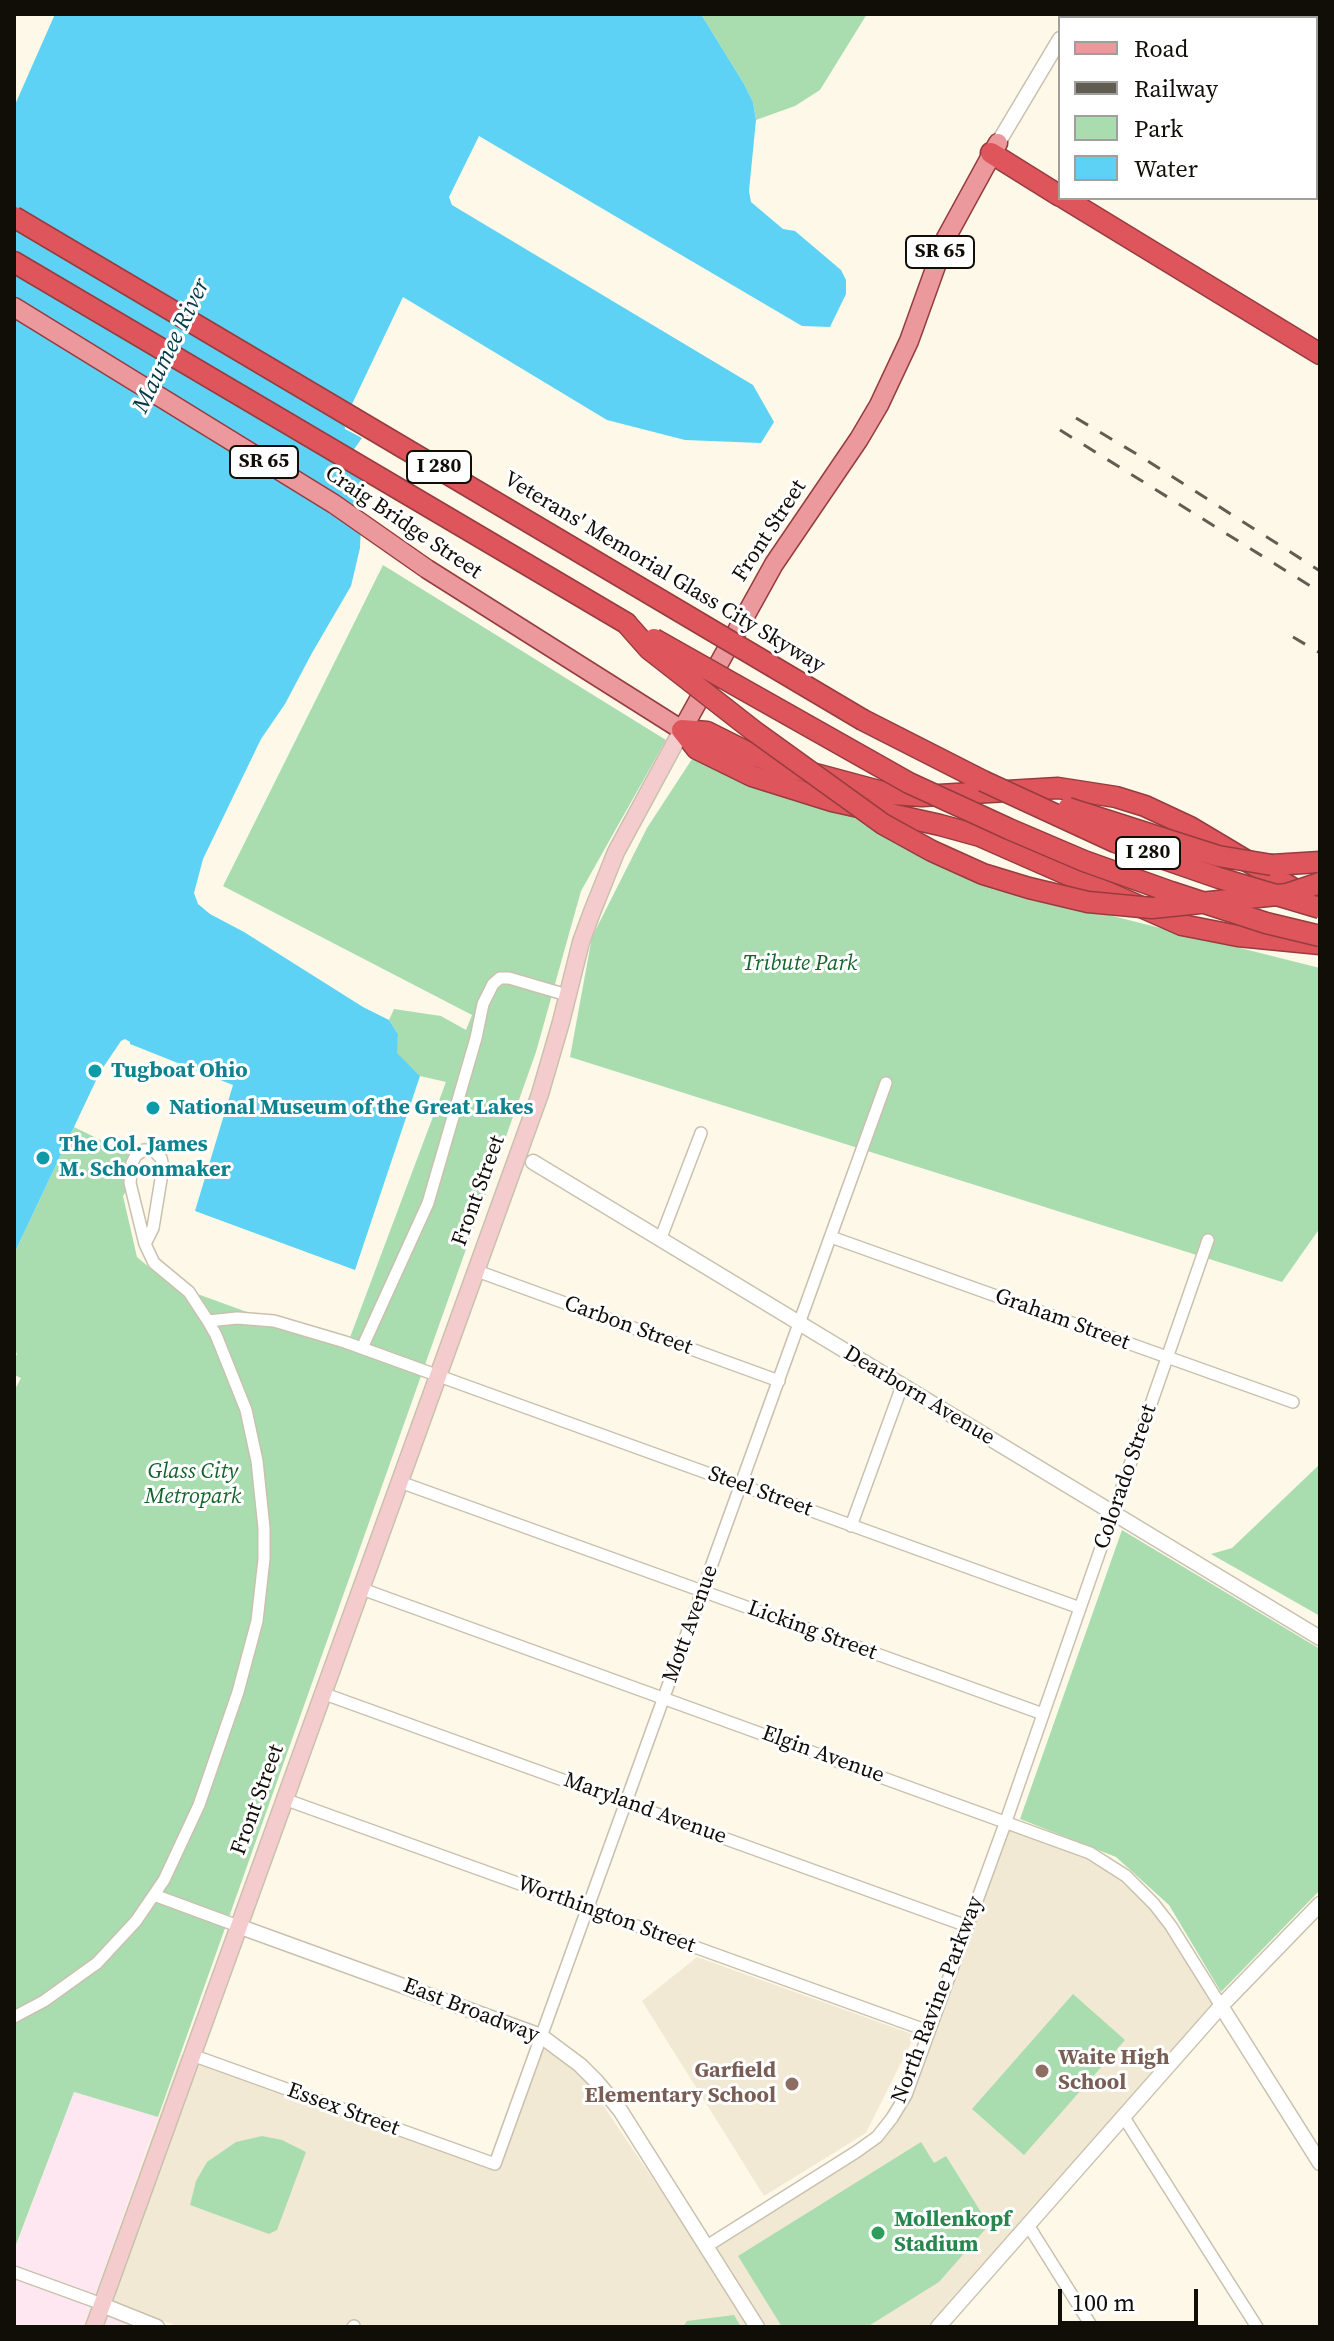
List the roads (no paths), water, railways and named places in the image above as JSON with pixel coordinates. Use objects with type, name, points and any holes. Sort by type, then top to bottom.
[{"type":"highway","points":[[994,148],[1058,180]]},
{"type":"highway","points":[[994,148],[1058,194]]},
{"type":"highway","points":[[1067,200],[1320,354]]},
{"type":"highway","points":[[1091,200],[1320,339]]},
{"type":"highway","name":"Veterans' Memorial Glass City Skyway","points":[[14,217],[863,720],[983,781],[1115,842],[1219,878],[1320,906]]},
{"type":"highway","name":"I 280","points":[[14,262],[626,623],[909,783],[1084,861],[1266,923],[1320,936]]},
{"type":"highway","points":[[626,623],[649,649],[754,731],[883,824],[983,874],[1088,902],[1152,908],[1287,894],[1320,883]]},
{"type":"highway","points":[[682,730],[707,732],[774,762],[890,794],[922,796],[1058,788],[1116,797],[1145,806],[1190,827],[1320,906]]},
{"type":"highway","points":[[682,730],[697,749],[752,776],[832,801],[980,836],[1182,925],[1238,936],[1320,944]]},
{"type":"highway","points":[[983,781],[1218,856],[1272,865],[1320,862]]},
{"type":"main road","name":"Front Street","points":[[94,2327],[540,1094],[581,942],[606,874],[774,564],[879,405],[909,341],[946,238],[994,148]]},
{"type":"main road","name":"Craig Bridge Street","points":[[14,307],[334,504],[427,569],[682,730]]},
{"type":"street","name":"Front Street","points":[[994,148],[1058,42]]},
{"type":"street","points":[[362,1348],[428,1203],[483,1004],[493,984],[500,978],[509,978],[567,995]]},
{"type":"street","name":"Mott Avenue","points":[[495,2164],[886,1083]]},
{"type":"street","points":[[660,1240],[701,1133]]},
{"type":"street","points":[[14,2017],[44,2001],[97,1963],[136,1921],[164,1880],[199,1805],[238,1692],[257,1621],[264,1528],[257,1461],[246,1410],[208,1321],[189,1292],[154,1263],[145,1244],[130,1183],[132,1163],[136,1155],[144,1150],[154,1151],[161,1158],[163,1167],[153,1228],[145,1244]]},
{"type":"street","name":"Dearborn Avenue","points":[[518,1153],[1320,1638]]},
{"type":"street","name":"Graham Street","points":[[831,1237],[1293,1402]]},
{"type":"street","name":"Colorado Street","points":[[1043,1714],[1208,1240]]},
{"type":"street","name":"Carbon Street","points":[[477,1271],[779,1381]]},
{"type":"street","name":"Steel Street","points":[[208,1321],[237,1318],[274,1321],[362,1348],[1080,1608]]},
{"type":"street","points":[[851,1526],[902,1386]]},
{"type":"street","name":"Licking Street","points":[[400,1482],[1043,1714]]},
{"type":"street","name":"Elgin Avenue","points":[[362,1589],[1090,1853],[1126,1876],[1154,1904],[1221,2006]]},
{"type":"street","name":"Maryland Avenue","points":[[322,1693],[967,1926]]},
{"type":"street","name":"North Ravine Parkway","points":[[707,2246],[856,2152],[877,2137],[892,2118],[906,2095],[1043,1714]]},
{"type":"street","name":"Worthington Street","points":[[284,1799],[928,2031]]},
{"type":"street","points":[[154,1895],[238,1926]]},
{"type":"street","points":[[938,2327],[1221,2006],[1320,1904]]},
{"type":"street","name":"East Broadway","points":[[238,1926],[541,2036],[580,2065],[620,2110],[757,2327]]},
{"type":"street","points":[[1221,2006],[1320,2163]]},
{"type":"street","name":"Essex Street","points":[[192,2055],[495,2164]]},
{"type":"street","points":[[1123,2116],[1257,2327]]},
{"type":"street","points":[[1028,2225],[1092,2327]]},
{"type":"street","points":[[14,2272],[157,2327]]},
{"type":"water","name":"Maumee River","points":[[55,14],[701,14],[753,102],[756,120],[749,191],[751,202],[783,229],[795,231],[841,270],[846,280],[846,294],[830,327],[802,326],[479,136],[449,197],[452,205],[753,385],[774,422],[761,443],[685,440],[607,420],[403,297],[344,421],[345,429],[362,438],[350,455],[361,468],[362,500],[360,548],[351,586],[285,704],[261,739],[203,859],[194,893],[198,904],[210,914],[389,1020],[398,1034],[397,1053],[420,1076],[355,1270],[195,1211],[233,1085],[130,1044],[125,1039],[100,1072],[14,1254],[14,107]]},
{"type":"railway","points":[[1076,418],[1320,571]]},
{"type":"railway","points":[[1060,430],[1320,592]]},
{"type":"railway","points":[[1293,637],[1320,653]]},
{"type":"place","name":"Tugboat Ohio","points":[[95,1071]]},
{"type":"place","name":"National Museum of the Great Lakes","points":[[153,1108]]},
{"type":"place","name":"The Col. James M. Schoonmaker","points":[[43,1158]]},
{"type":"place","name":"Waite High School","points":[[1042,2071]]},
{"type":"place","name":"Garfield Elementary School","points":[[792,2084]]},
{"type":"place","name":"Mollenkopf Stadium","points":[[878,2233]]},
{"type":"park label","name":"Tribute Park","points":[[800,964]]},
{"type":"park label","name":"Glass City Metropark","points":[[193,1484]]}]
